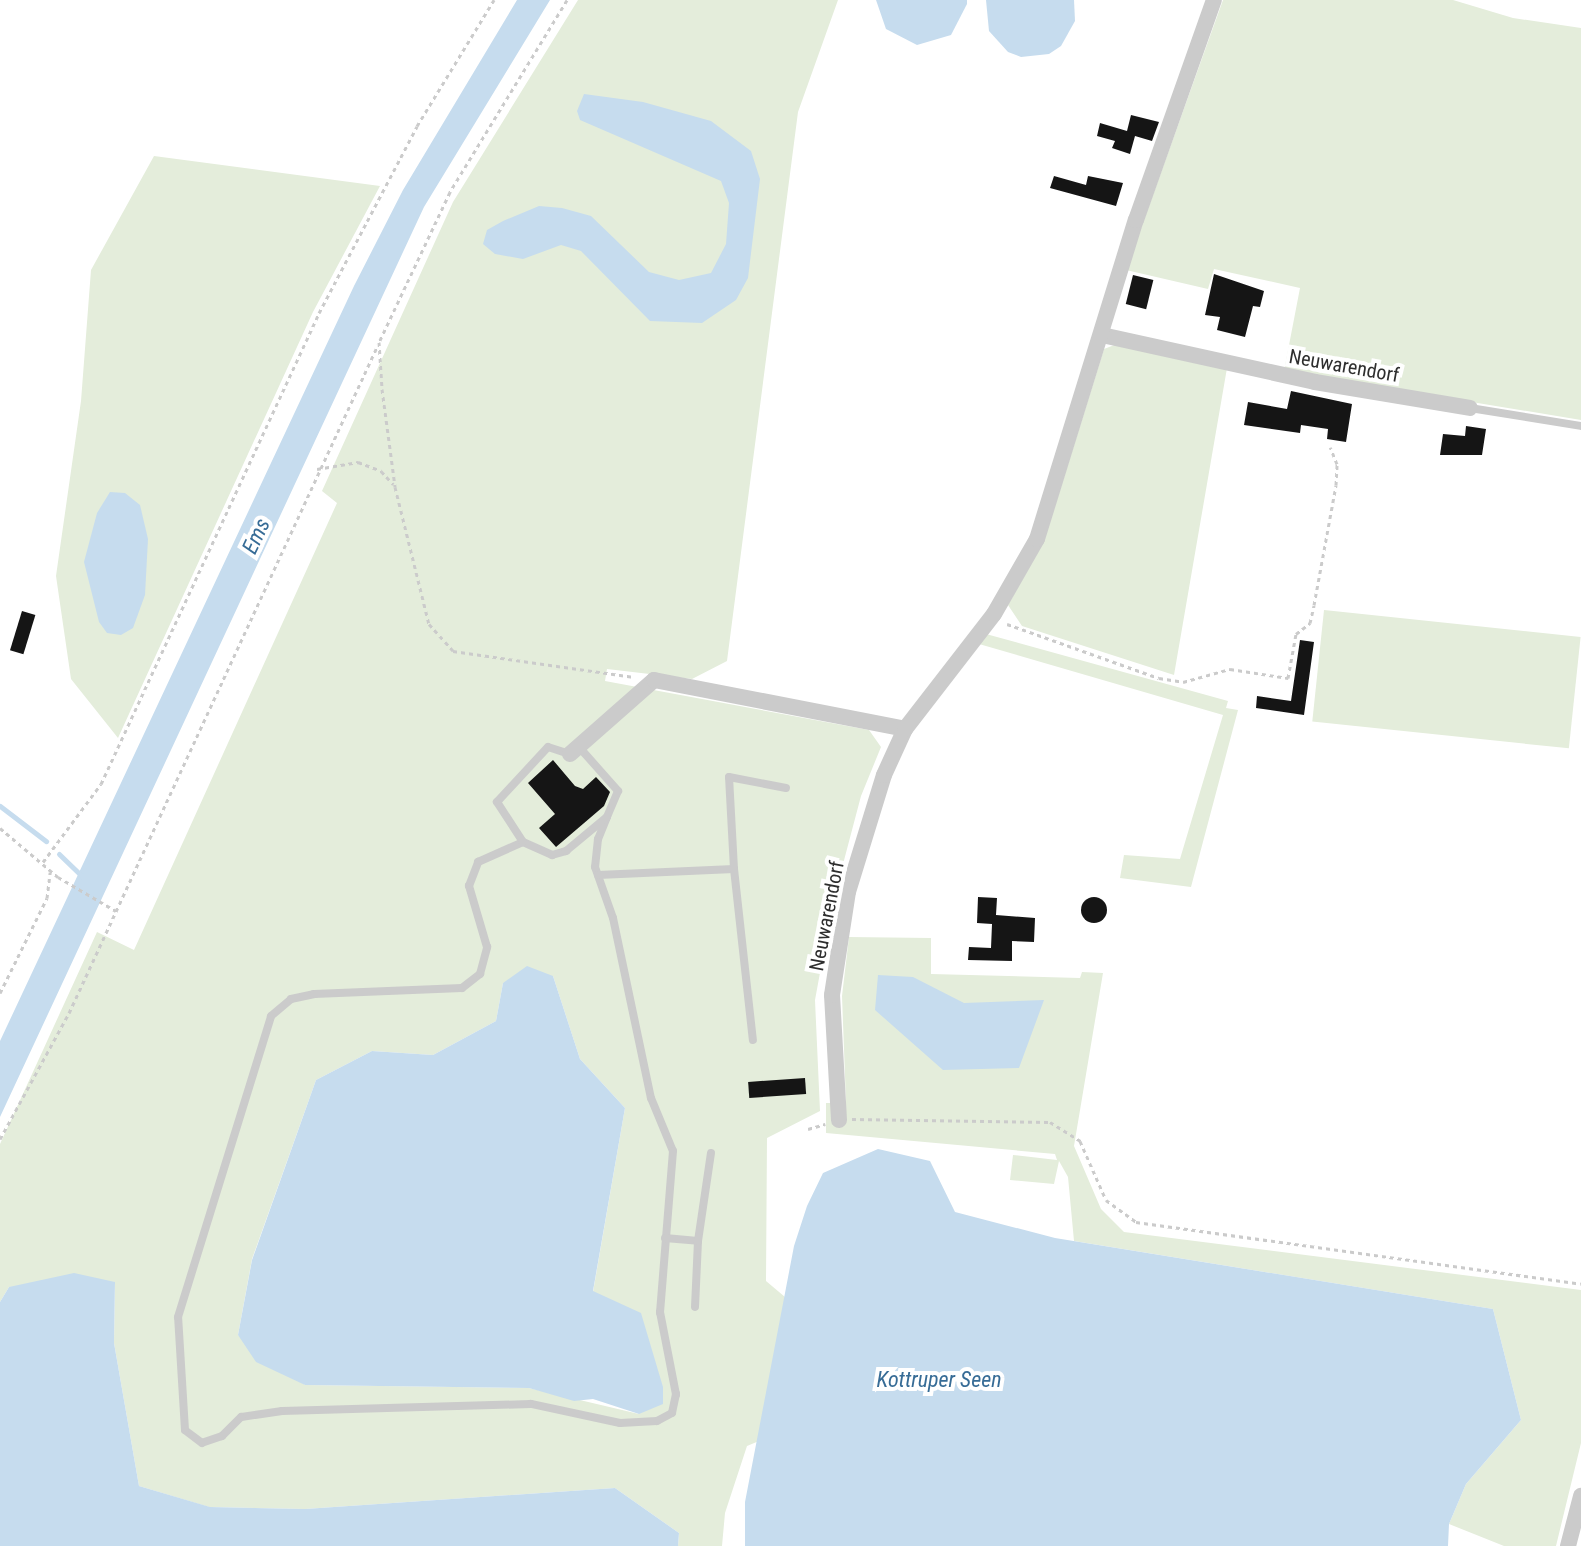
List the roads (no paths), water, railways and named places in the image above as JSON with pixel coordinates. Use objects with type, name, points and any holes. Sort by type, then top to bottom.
[{"type":"street","name":"Neuwarendorf","points":[[839,1120],[832,995],[848,892],[884,775],[905,729],[994,614],[1037,539],[1214,0]]},
{"type":"street","name":"Neuwarendorf","points":[[1102,335],[1315,382],[1470,408]]},
{"type":"street","points":[[574,750],[654,680],[905,729]]},
{"type":"street","points":[[1568,1546],[1581,1496]]},
{"type":"lane","name":"Neuwarendorf","points":[[1470,408],[1581,426]]},
{"type":"lane","points":[[523,842],[478,862],[469,886],[487,947],[480,974],[462,988],[314,994],[291,999],[271,1016],[178,1317],[185,1430],[202,1443],[222,1436],[241,1417],[439,1405],[531,1404],[620,1423],[657,1421],[672,1413],[676,1394],[660,1312],[673,1151],[651,1098],[613,918],[598,875],[598,839],[618,791],[574,750],[548,747],[497,802],[523,842],[552,855],[566,851],[607,817]]},
{"type":"lane","points":[[753,1040],[734,869],[729,777],[786,788]]},
{"type":"lane","points":[[598,875],[734,869]]},
{"type":"lane","points":[[695,1307],[698,1241],[711,1153]]},
{"type":"lane","points":[[665,1238],[698,1241]]},
{"type":"water","name":"Ems","points":[[517,0],[550,0],[424,207],[0,1117],[0,1041],[354,286],[403,190]]},
{"type":"water","points":[[876,0],[967,0],[967,4],[951,35],[917,45],[886,29]]},
{"type":"water","points":[[986,0],[1074,0],[1075,21],[1061,46],[1049,54],[1021,57],[1008,52],[989,31]]},
{"type":"water","points":[[584,94],[643,102],[711,121],[751,151],[760,179],[748,278],[736,300],[702,323],[650,321],[581,251],[561,245],[523,259],[495,254],[483,244],[487,230],[503,221],[539,206],[562,208],[591,216],[649,272],[679,280],[711,273],[726,244],[729,203],[721,181],[580,120],[577,111]]},
{"type":"water","points":[[110,492],[125,493],[140,505],[148,539],[145,595],[133,628],[121,635],[107,633],[99,622],[84,562],[97,513]]},
{"type":"water","points":[[527,966],[553,976],[580,1059],[625,1108],[593,1291],[641,1313],[663,1387],[663,1404],[639,1414],[593,1399],[574,1401],[529,1388],[305,1385],[256,1362],[238,1335],[252,1260],[316,1080],[372,1051],[433,1055],[496,1021],[503,983]]},
{"type":"water","points":[[878,975],[913,977],[964,1003],[1044,1000],[1019,1068],[943,1070],[875,1010]]},
{"type":"water","name":"Kottruper Seen","points":[[878,1149],[930,1161],[955,1212],[1055,1238],[1493,1309],[1521,1420],[1466,1484],[1449,1524],[1448,1546],[745,1546],[745,1502],[794,1246],[807,1206],[823,1173]]},
{"type":"water","points":[[74,1273],[115,1282],[114,1343],[139,1486],[210,1507],[305,1509],[615,1488],[679,1533],[678,1546],[0,1546],[0,1302],[9,1287]]},
{"type":"waterway","points":[[0,806],[46,841]]},
{"type":"waterway","points":[[59,854],[82,876]]}]
